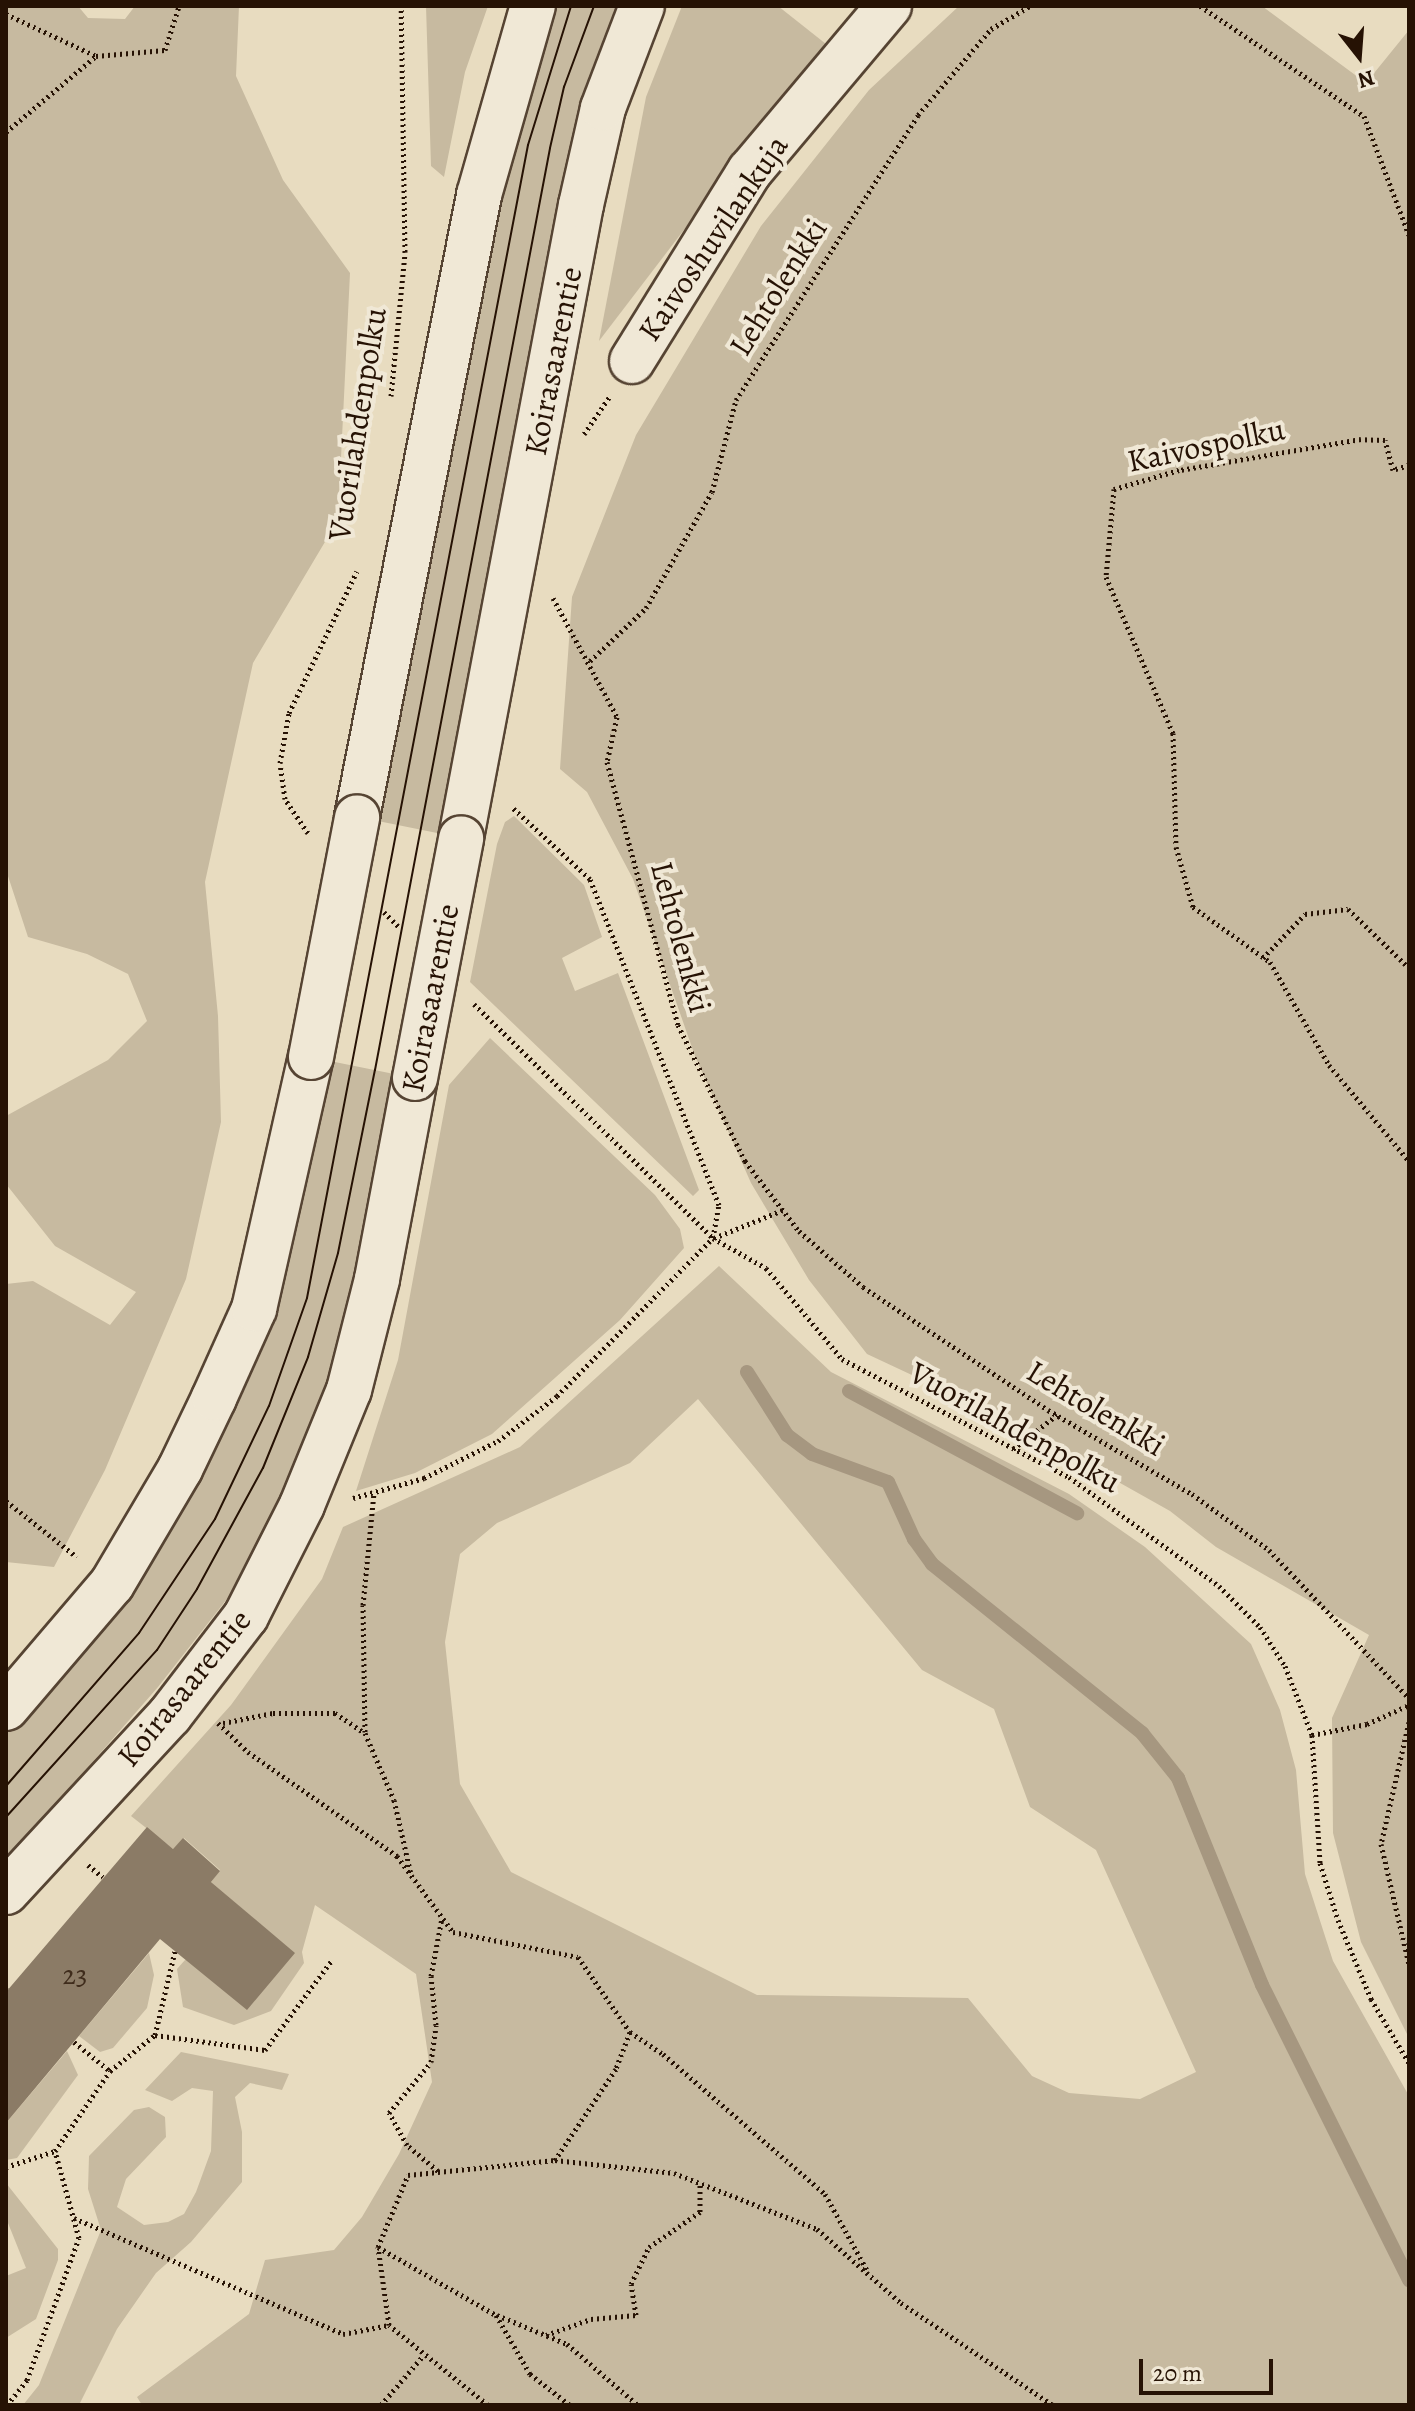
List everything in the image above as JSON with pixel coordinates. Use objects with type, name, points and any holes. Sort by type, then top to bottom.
[{"type":"street","points":[[6,1708],[112,1584],[180,1469],[254,1309],[311,1057],[479,195],[533,6]]},
{"type":"street","name":"Koirasaarentie","points":[[6,1892],[170,1715],[246,1616],[281,1547],[349,1390],[377,1279],[593,149],[603,108],[642,6]]},
{"type":"street","name":"Kaivoshuvilankuja","points":[[632,361],[750,171],[889,6]]},
{"type":"path","points":[[6,14],[96,56],[165,50],[179,6]]},
{"type":"path","name":"Vuorilahdenpolku","points":[[389,410],[405,252],[401,6]]},
{"type":"path","name":"Lehtolenkki","points":[[1030,6],[991,29],[918,115],[736,400],[712,492],[646,608],[590,661],[617,717],[607,762],[678,1025],[745,1161],[783,1210],[831,1263],[1057,1415],[1192,1494],[1269,1550],[1323,1613],[1409,1698]]},
{"type":"path","points":[[1200,6],[1364,116],[1409,235]]},
{"type":"path","points":[[6,132],[96,56]]},
{"type":"path","points":[[576,446],[632,361]]},
{"type":"path","name":"Kaivospolku","points":[[1409,465],[1393,470],[1385,440],[1361,439],[1179,470],[1114,489],[1106,577],[1173,733],[1176,847],[1193,907],[1263,958],[1329,1065],[1409,1161]]},
{"type":"path","name":"Vuorilahdenpolku","points":[[313,839],[285,799],[280,763],[289,713],[358,568]]},
{"type":"path","points":[[547,588],[590,661]]},
{"type":"path","points":[[508,804],[554,841],[590,879],[719,1205],[713,1238]]},
{"type":"path","points":[[377,904],[408,937]]},
{"type":"path","points":[[1263,958],[1305,914],[1348,909],[1409,968]]},
{"type":"path","points":[[472,1002],[713,1238]]},
{"type":"path","points":[[348,1500],[424,1478],[498,1441],[557,1396],[713,1238],[783,1210]]},
{"type":"path","name":"Vuorilahdenpolku","points":[[713,1238],[766,1268],[842,1359],[1069,1477],[1219,1586],[1260,1627],[1285,1666],[1312,1735],[1320,1863],[1371,1999],[1409,2063]]},
{"type":"path","points":[[1013,1449],[1057,1415]]},
{"type":"path","points":[[374,1492],[363,1605],[365,1733],[394,1800],[412,1876]]},
{"type":"path","points":[[6,1501],[87,1566]]},
{"type":"path","points":[[1312,1735],[1367,1724],[1409,1705]]},
{"type":"path","points":[[365,1733],[335,1713],[273,1713],[218,1723],[248,1752],[397,1856],[453,1932],[578,1957],[630,2032],[663,2054],[825,2194],[871,2276]]},
{"type":"path","points":[[1409,1722],[1381,1844],[1409,1964]]},
{"type":"path","points":[[438,2172],[407,2145],[389,2113],[431,2062],[436,2025],[431,1976],[442,1918]]},
{"type":"path","points":[[6,2167],[55,2151],[110,2071],[155,2035],[175,1951]]},
{"type":"path","points":[[155,2035],[265,2050],[332,1960]]},
{"type":"path","points":[[555,2160],[616,2069],[630,2032]]},
{"type":"path","points":[[74,2042],[110,2071]]},
{"type":"path","points":[[7,2405],[27,2380],[79,2238],[55,2151]]},
{"type":"path","points":[[488,2405],[423,2356],[389,2325],[378,2247],[408,2175],[555,2160],[674,2173],[817,2229],[871,2276],[965,2349],[1053,2405]]},
{"type":"path","points":[[546,2335],[591,2319],[636,2315],[631,2284],[637,2271],[649,2247],[700,2212],[700,2183]]},
{"type":"path","points":[[74,2218],[343,2334],[389,2325]]},
{"type":"path","points":[[378,2247],[496,2315],[567,2344],[638,2405]]},
{"type":"path","points":[[496,2315],[530,2374],[570,2405]]},
{"type":"path","points":[[381,2405],[423,2356]]},
{"type":"shaded area","points":[[6,6],[78,6],[88,18],[125,19],[135,6],[239,6],[236,76],[283,180],[350,273],[338,520],[253,663],[205,882],[218,1016],[221,1122],[186,1279],[105,1470],[54,1567],[6,1562],[6,1284],[33,1281],[110,1325],[136,1292],[55,1246],[6,1184],[6,1116],[108,1060],[147,1021],[128,974],[87,954],[28,937],[6,870]]},
{"type":"shaded area","points":[[426,6],[488,6],[465,72],[444,177],[431,166]]},
{"type":"shaded area","points":[[545,6],[620,6],[593,76],[442,834],[373,820],[484,238]]},
{"type":"shaded area","points":[[682,6],[778,6],[826,44],[599,341],[646,97]]},
{"type":"shaded area","points":[[959,6],[1262,6],[1366,83],[1409,30],[1409,2038],[1361,1942],[1333,1833],[1332,1718],[1369,1635],[1216,1547],[1170,1511],[1008,1420],[867,1354],[809,1280],[751,1183],[695,1056],[633,879],[587,792],[560,769],[572,597],[636,435],[761,226],[869,90]]},
{"type":"shaded area","points":[[514,816],[584,885],[602,937],[562,958],[575,991],[618,973],[699,1190],[693,1196],[470,982],[497,844],[505,822]]},
{"type":"shaded area","points":[[490,1038],[655,1195],[680,1229],[684,1248],[620,1320],[492,1434],[415,1473],[356,1491],[398,1360],[449,1085]]},
{"type":"shaded area","points":[[325,1060],[399,1075],[335,1357],[311,1433],[276,1515],[234,1590],[158,1687],[6,1861],[6,1730],[138,1571]]},
{"type":"shaded area","points":[[719,1266],[831,1372],[1069,1494],[1145,1547],[1251,1644],[1280,1710],[1296,1770],[1305,1874],[1333,1961],[1409,2096],[1409,2405],[142,2405],[137,2397],[249,2314],[265,2260],[334,2250],[362,2217],[399,2154],[432,2082],[416,1974],[315,1905],[302,1952],[304,1963],[271,2011],[234,2025],[183,2007],[177,1969],[185,1960],[294,1953],[211,1882],[220,1870],[184,1838],[173,1849],[131,1816],[231,1705],[322,1579],[343,1527],[520,1447]],"holes":[[[698,1399],[922,1670],[994,1709],[1030,1807],[1096,1850],[1196,2072],[1140,2099],[1069,2093],[1032,2076],[968,1998],[757,1995],[511,1872],[460,1784],[445,1642],[460,1554],[497,1523],[630,1463]]]},
{"type":"shaded area","points":[[149,1953],[154,1975],[147,2008],[113,2048],[100,2052],[79,2036]]},
{"type":"shaded area","points":[[67,2051],[78,2075],[17,2158],[6,2160],[6,2123]]},
{"type":"shaded area","points":[[181,2052],[289,2074],[282,2090],[250,2083],[235,2097],[242,2132],[242,2182],[191,2242],[156,2273],[117,2329],[79,2405],[23,2405],[39,2385],[101,2230],[88,2189],[89,2156],[134,2110],[149,2107],[165,2117],[166,2137],[126,2179],[117,2207],[144,2225],[168,2222],[184,2214],[196,2192],[211,2151],[213,2091],[192,2088],[172,2101],[145,2090]]},
{"type":"shaded area","points":[[6,2183],[58,2249],[58,2260],[36,2319],[6,2338],[6,2276],[26,2268],[6,2218]]},
{"type":"building","points":[[147,1827],[173,1849],[183,1838],[220,1871],[211,1882],[295,1953],[247,2010],[160,1939],[6,2123],[6,1992]]},
{"type":"waterway","points":[[747,1372],[787,1435],[812,1454],[888,1482],[914,1539],[932,1564],[1142,1733],[1178,1778],[1262,1985],[1409,2280]]},
{"type":"waterway","points":[[849,1391],[1077,1513]]},
{"type":"tram line","points":[[6,1786],[139,1633],[215,1519],[269,1406],[307,1298],[528,145],[571,6]]},
{"type":"tram line","points":[[6,1817],[157,1650],[197,1589],[263,1468],[308,1357],[338,1253],[375,1070],[550,148],[564,87],[594,6]]}]
